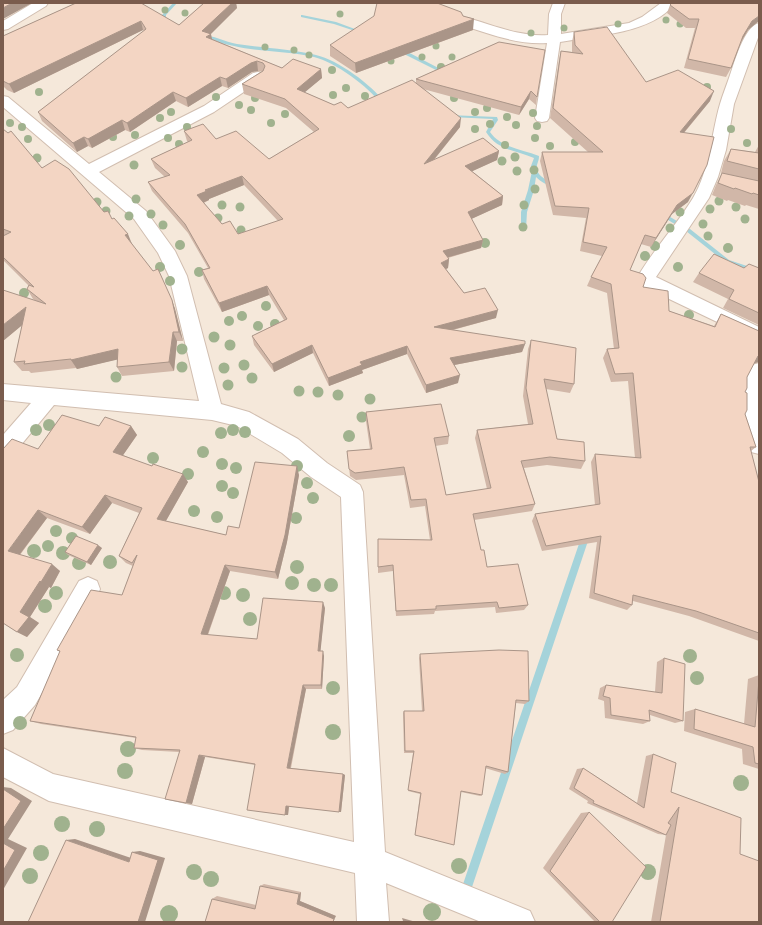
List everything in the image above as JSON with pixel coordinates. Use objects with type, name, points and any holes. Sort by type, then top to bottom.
[{"type":"street","points":[[3,26],[42,3]]},
{"type":"street","points":[[542,118],[554,39],[555,14],[560,3]]},
{"type":"street","points":[[467,22],[499,33],[528,39],[554,39],[632,26],[647,20],[669,3]]},
{"type":"street","points":[[759,27],[753,34],[746,50],[727,104],[718,150],[717,179],[701,198],[646,278],[648,281],[759,335]]},
{"type":"street","points":[[88,171],[210,109],[258,76]]},
{"type":"street","points":[[3,100],[140,215],[166,251],[178,276],[212,411]]},
{"type":"street","points":[[759,371],[752,385],[752,427],[759,445]]},
{"type":"street","points":[[3,392],[212,411],[242,418],[290,446],[319,470],[352,492],[373,922]]},
{"type":"street","points":[[3,450],[49,396]]},
{"type":"street","points":[[3,720],[26,696],[88,589]]},
{"type":"street","points":[[3,762],[49,787],[370,861],[519,922]]},
{"type":"shaded area","points":[[3,3],[759,3],[759,922],[3,922]]},
{"type":"building","points":[[3,3],[12,3],[3,8]]},
{"type":"building","points":[[76,3],[141,3],[179,25],[204,3],[232,3],[202,31],[211,34],[206,37],[282,68],[293,59],[321,69],[297,89],[334,105],[341,102],[348,108],[412,80],[461,118],[424,164],[483,138],[499,151],[465,166],[503,196],[468,212],[483,240],[443,251],[449,259],[441,263],[464,293],[485,288],[498,310],[434,327],[525,341],[525,344],[450,358],[460,375],[426,385],[407,346],[360,362],[362,365],[328,378],[312,345],[272,364],[252,336],[287,319],[267,286],[219,303],[202,270],[210,268],[185,224],[148,182],[170,175],[151,159],[192,140],[184,131],[203,124],[216,139],[236,131],[269,159],[319,129],[285,99],[242,84],[263,71],[265,66],[263,63],[257,61],[251,63],[226,79],[220,77],[186,98],[173,92],[127,123],[122,120],[88,139],[84,137],[73,143],[38,112],[146,29],[141,21],[9,84],[3,81],[3,36]],"holes":[[[242,176],[283,219],[238,234],[230,221],[222,224],[197,195],[207,191],[205,190]]]},
{"type":"building","points":[[377,3],[437,3],[461,12],[463,16],[474,19],[355,63],[330,45],[374,16]]},
{"type":"building","points":[[672,3],[756,3],[759,4],[759,16],[752,21],[743,36],[731,68],[688,59],[699,19],[689,19],[670,5]]},
{"type":"building","points":[[607,27],[646,82],[678,70],[714,91],[680,132],[714,137],[707,165],[693,193],[677,205],[656,238],[645,235],[630,270],[643,274],[646,278],[643,287],[668,291],[669,311],[715,327],[721,314],[759,331],[759,355],[747,377],[747,388],[745,392],[747,393],[747,410],[745,414],[756,447],[750,447],[759,482],[759,633],[696,611],[633,595],[632,605],[594,593],[601,536],[546,546],[535,514],[600,504],[595,454],[641,458],[633,373],[615,374],[607,349],[619,348],[611,284],[591,277],[607,247],[583,242],[589,208],[555,206],[542,152],[603,152],[553,108],[561,51],[583,54],[575,45],[574,32]]},
{"type":"building","points":[[499,42],[545,50],[537,97],[531,91],[521,107],[416,79]]},
{"type":"building","points":[[3,129],[8,133],[11,131],[42,168],[55,160],[69,169],[104,212],[108,211],[112,219],[114,218],[128,234],[125,235],[153,271],[158,269],[172,300],[179,332],[173,332],[169,362],[117,367],[118,349],[71,360],[24,364],[25,361],[14,362],[26,307],[3,325],[3,290],[46,304],[27,289],[29,285],[34,287],[3,257],[3,236],[11,232],[3,229]]},
{"type":"building","points":[[731,149],[759,153],[759,169],[727,161]]},
{"type":"building","points":[[722,173],[759,181],[759,195],[735,188],[734,189],[718,183]]},
{"type":"building","points":[[714,254],[744,268],[749,264],[759,268],[759,313],[729,299],[734,290],[699,273]]},
{"type":"building","points":[[531,340],[576,348],[574,384],[544,379],[557,439],[584,442],[585,461],[550,457],[521,461],[535,504],[473,514],[481,550],[484,550],[487,567],[518,564],[528,605],[499,608],[497,602],[436,606],[436,609],[396,611],[393,565],[378,567],[378,539],[432,540],[426,499],[411,500],[404,467],[355,473],[349,469],[347,451],[372,449],[366,412],[441,404],[449,436],[434,438],[446,495],[491,488],[477,430],[533,424],[526,388]]},
{"type":"building","points":[[62,415],[99,426],[105,417],[131,426],[113,452],[152,466],[153,464],[183,474],[157,519],[226,535],[228,526],[239,528],[255,462],[297,466],[285,535],[275,572],[225,565],[201,634],[257,639],[263,598],[323,602],[318,651],[323,651],[321,685],[303,685],[287,768],[343,774],[339,812],[286,806],[285,815],[247,810],[255,764],[199,755],[186,803],[165,799],[180,750],[134,748],[136,737],[30,721],[60,651],[57,650],[91,590],[122,595],[137,555],[132,563],[119,556],[142,508],[105,495],[82,527],[38,510],[8,551],[52,564],[20,612],[29,617],[17,632],[3,623],[3,449],[12,439],[38,449]]},
{"type":"building","points":[[76,536],[98,545],[87,562],[65,552]]},
{"type":"building","points":[[499,650],[528,651],[529,701],[516,700],[508,772],[486,766],[482,795],[461,791],[454,845],[415,835],[421,793],[408,790],[414,751],[405,751],[404,711],[424,711],[420,654]]},
{"type":"building","points":[[664,658],[685,664],[683,721],[649,710],[650,721],[611,715],[610,698],[603,696],[606,685],[662,693]]},
{"type":"building","points":[[759,680],[759,764],[755,763],[753,747],[694,729],[695,709],[755,727]]},
{"type":"building","points":[[653,754],[676,763],[671,792],[741,818],[740,854],[759,861],[759,922],[660,922],[679,807],[668,823],[671,825],[666,835],[593,803],[594,801],[574,788],[583,768],[644,808]]},
{"type":"building","points":[[3,789],[21,801],[3,829]]},
{"type":"building","points":[[589,812],[646,867],[612,922],[600,922],[550,871]]},
{"type":"building","points":[[66,840],[129,862],[132,852],[158,860],[138,922],[28,922]]},
{"type":"building","points":[[3,843],[15,850],[3,871]]},
{"type":"building","points":[[260,886],[299,894],[297,904],[334,919],[333,922],[205,922],[212,899],[255,909]]},
{"type":"waterway","points":[[167,23],[164,21],[164,15],[175,3]]},
{"type":"waterway","points":[[302,16],[335,23],[361,32]]},
{"type":"waterway","points":[[203,36],[235,45],[316,56],[334,64],[355,77],[377,95],[383,103]]},
{"type":"waterway","points":[[400,50],[446,73]]},
{"type":"waterway","points":[[450,116],[495,118],[496,120],[488,132],[492,138],[503,146],[537,157],[534,170],[544,181],[554,185]]},
{"type":"waterway","points":[[524,228],[524,212],[531,190],[534,172]]},
{"type":"waterway","points":[[662,214],[688,230],[727,261],[759,272]]},
{"type":"waterway","points":[[465,893],[586,535]]}]
